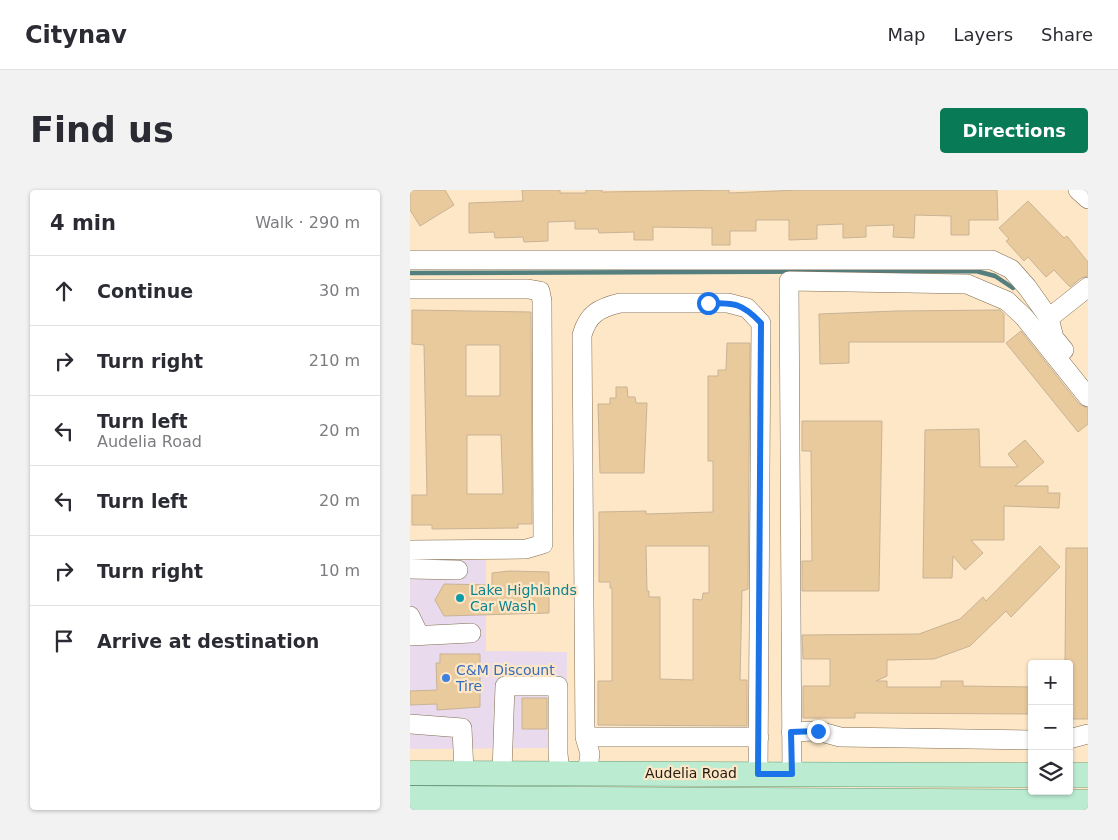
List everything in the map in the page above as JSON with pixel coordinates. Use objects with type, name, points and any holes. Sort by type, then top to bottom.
[{"type":"main road","name":"Audelia Road","points":[[410,772],[1028,775]]},
{"type":"main road","points":[[560,772],[562,804]]},
{"type":"main road","points":[[587,772],[587,799]]},
{"type":"main road","points":[[758,774],[758,800]]},
{"type":"main road","points":[[792,774],[792,800]]},
{"type":"main road","points":[[1073,775],[1088,775]]},
{"type":"main road","name":"Audelia Road","points":[[410,798],[562,804],[587,799],[691,805],[758,800],[1088,802]]},
{"type":"street","points":[[1078,190],[1088,199]]},
{"type":"street","points":[[410,260],[992,260],[1011,270],[1028,286],[1049,318],[1054,338],[1088,379]]},
{"type":"street","points":[[792,774],[789,281],[967,284],[1007,301],[1088,397]]},
{"type":"street","points":[[1049,318],[1088,287]]},
{"type":"street","points":[[410,289],[528,289],[540,291],[542,301],[543,544],[526,549],[410,550]]},
{"type":"street","points":[[587,772],[590,754],[585,737],[582,335],[585,324],[602,307],[630,303],[728,303],[746,308],[761,323],[758,774]]},
{"type":"street","points":[[410,570],[458,570]]},
{"type":"street","points":[[410,616],[415,636],[472,634]]},
{"type":"street","points":[[502,772],[505,686],[558,686],[558,754],[560,772]]},
{"type":"street","points":[[410,724],[462,728],[464,772]]},
{"type":"street","points":[[791,732],[818,731],[840,737],[1028,740]]},
{"type":"street","points":[[1073,738],[1088,734]]},
{"type":"street","points":[[585,737],[759,737]]},
{"type":"shaded area","points":[[410,559],[486,560],[486,651],[567,652],[566,748],[410,749]]},
{"type":"building","points":[[410,190],[445,190],[454,205],[420,226],[410,210]]},
{"type":"building","points":[[522,190],[560,190],[560,193],[586,193],[586,190],[602,190],[602,192],[729,190],[729,193],[799,190],[997,190],[998,220],[969,220],[969,235],[951,235],[951,216],[915,215],[914,238],[893,237],[894,225],[866,226],[866,237],[843,238],[843,224],[817,225],[817,239],[789,240],[789,220],[756,220],[756,231],[730,231],[730,245],[712,245],[712,228],[653,227],[653,240],[634,240],[634,232],[599,233],[598,229],[575,229],[575,221],[548,222],[548,241],[524,242],[523,237],[495,238],[494,232],[469,233],[469,203],[523,201]]},
{"type":"building","points":[[1028,201],[1064,238],[1067,236],[1088,262],[1088,276],[1081,278],[1070,287],[1054,270],[1046,277],[1028,257],[1024,261],[1006,241],[1009,239],[999,228]]},
{"type":"building","points":[[412,310],[531,312],[532,524],[518,524],[518,528],[432,529],[432,525],[412,525],[412,495],[427,495],[424,345],[412,344]],"holes":[[[466,345],[500,345],[500,396],[466,396]],[[467,435],[501,435],[503,494],[467,494]]]},
{"type":"building","points":[[1000,310],[1004,314],[1004,342],[849,342],[849,363],[820,364],[819,314]]},
{"type":"building","points":[[1021,331],[1079,404],[1088,408],[1088,424],[1078,432],[1006,343]]},
{"type":"building","points":[[727,343],[750,343],[748,589],[742,591],[740,680],[747,680],[747,726],[598,725],[598,681],[612,681],[612,588],[610,588],[610,582],[599,582],[599,512],[646,511],[646,514],[713,512],[713,461],[708,461],[708,376],[718,376],[718,370],[726,370]],"holes":[[[646,546],[709,546],[709,593],[703,593],[702,600],[693,599],[693,680],[660,679],[660,597],[649,597],[649,591],[647,591]]]},
{"type":"building","points":[[616,387],[627,387],[628,397],[635,397],[636,403],[647,403],[644,473],[600,473],[598,404],[610,404],[610,398],[616,398]]},
{"type":"building","points":[[802,421],[882,421],[879,591],[802,591],[802,561],[812,561],[811,451],[802,451]]},
{"type":"building","points":[[979,429],[980,467],[1018,467],[1008,454],[1025,440],[1044,462],[1015,486],[1048,486],[1048,493],[1060,493],[1059,508],[1004,506],[1004,540],[971,540],[983,553],[965,570],[953,556],[952,578],[923,578],[925,430]]},
{"type":"building","points":[[1040,546],[1060,567],[1011,617],[1006,611],[970,646],[934,659],[887,660],[887,676],[876,681],[887,681],[887,687],[941,687],[941,681],[963,681],[963,686],[1028,687],[1028,714],[855,713],[855,718],[803,718],[803,686],[830,686],[830,659],[803,659],[802,635],[919,634],[960,619],[983,597],[986,601]]},
{"type":"building","points":[[1066,548],[1088,548],[1088,719],[1073,719],[1073,660],[1065,660]]},
{"type":"building","points":[[509,571],[549,572],[549,613],[444,616],[435,600],[444,584],[492,585],[492,573]]},
{"type":"building","points":[[440,654],[480,654],[480,707],[437,710],[437,704],[410,705],[410,691],[437,690],[436,663],[440,663]]},
{"type":"building","points":[[522,698],[547,698],[547,729],[522,729]]},
{"type":"waterway","points":[[410,273],[976,271],[995,276],[1013,288]]},
{"type":"place","name":"Lake Highlands Car Wash","points":[[460,598]]},
{"type":"place","name":"C&M Discount Tire","points":[[446,678]]},
{"type":"route","points":[[708,303],[728,303],[746,308],[761,323],[758,774],[792,774],[791,732],[818,731]]}]
